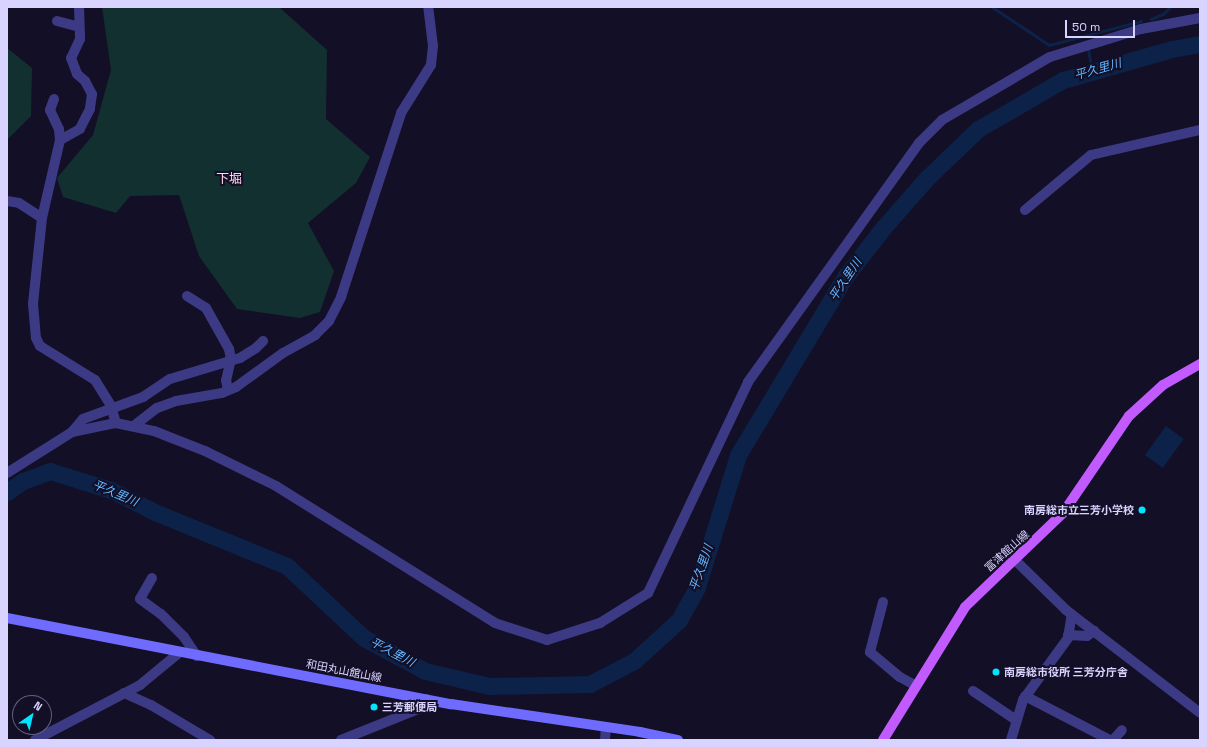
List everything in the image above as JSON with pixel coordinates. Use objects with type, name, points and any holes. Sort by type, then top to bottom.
[{"type":"main road","name":"富津館山線","points":[[883,740],[965,607],[1063,513],[1129,416],[1162,385],[1200,364]]},
{"type":"main road","name":"和田丸山館山線","points":[[7,618],[466,707],[606,727],[678,740]]},
{"type":"street","points":[[60,140],[80,130],[90,109],[92,94],[85,81],[77,74],[72,58],[80,39],[79,7]]},
{"type":"street","points":[[135,425],[157,408],[228,390],[283,353],[316,335],[330,322],[341,297],[401,113],[431,65],[433,46],[428,7]]},
{"type":"street","points":[[7,473],[72,432],[116,424],[135,425],[205,451],[276,486],[495,623],[547,640],[600,623],[648,593],[748,382],[919,142],[942,120],[1050,57],[1141,29],[1200,18]]},
{"type":"street","points":[[56,21],[79,27]]},
{"type":"street","points":[[54,99],[50,110],[59,128],[60,140],[42,218],[33,304],[36,338],[40,346],[95,380],[112,409],[116,424]]},
{"type":"street","points":[[1025,210],[1091,155],[1200,130]]},
{"type":"street","points":[[7,201],[19,203],[42,218]]},
{"type":"street","points":[[187,296],[206,308],[229,349],[231,359],[226,380],[228,390]]},
{"type":"street","points":[[72,432],[79,422],[143,397],[170,379],[231,359],[240,358],[256,348],[263,341]]},
{"type":"street","points":[[1015,560],[1072,614],[1200,713]]},
{"type":"street","points":[[152,578],[140,600],[161,614],[184,636],[197,656]]},
{"type":"street","points":[[883,602],[870,652],[900,677],[916,686]]},
{"type":"street","points":[[1011,740],[1016,720],[1026,696],[1068,635],[1072,614]]},
{"type":"street","points":[[1068,635],[1087,636],[1094,631]]},
{"type":"street","points":[[35,740],[140,685],[180,652]]},
{"type":"street","points":[[973,691],[1016,720]]},
{"type":"street","points":[[124,693],[151,705],[210,740]]},
{"type":"street","points":[[1026,696],[1111,740],[1122,730]]},
{"type":"street","points":[[341,740],[418,709],[427,699]]},
{"type":"street","points":[[605,740],[606,727]]},
{"type":"green space","points":[[102,7],[279,7],[327,50],[326,119],[370,157],[356,183],[308,223],[334,271],[320,312],[300,318],[237,309],[199,256],[179,195],[130,196],[116,213],[63,197],[57,178],[93,135],[111,70]]},
{"type":"green space","points":[[7,48],[32,68],[31,116],[7,140]]},
{"type":"water","points":[[1166,426],[1184,439],[1163,468],[1145,455]]},
{"type":"waterway","points":[[992,7],[1049,45],[1141,21]]},
{"type":"waterway","points":[[1151,19],[1163,14],[1170,7]]},
{"type":"waterway","name":"平久里川","points":[[7,492],[23,481],[50,471],[111,490],[157,513],[287,566],[364,638],[425,671],[489,686],[590,684],[634,661],[679,620],[697,587],[738,455],[845,277],[883,228],[927,178],[978,129],[1063,80],[1172,49],[1200,44]]},
{"type":"waterway","points":[[1088,49],[1092,72]]},
{"type":"place","name":"南房総市立三芳小学校","points":[[1142,510]]},
{"type":"place","name":"南房総市役所 三芳分庁舎","points":[[996,672]]},
{"type":"place","name":"三芳郵便局","points":[[374,707]]},
{"type":"district","name":"下堀","points":[[229,179]]}]
